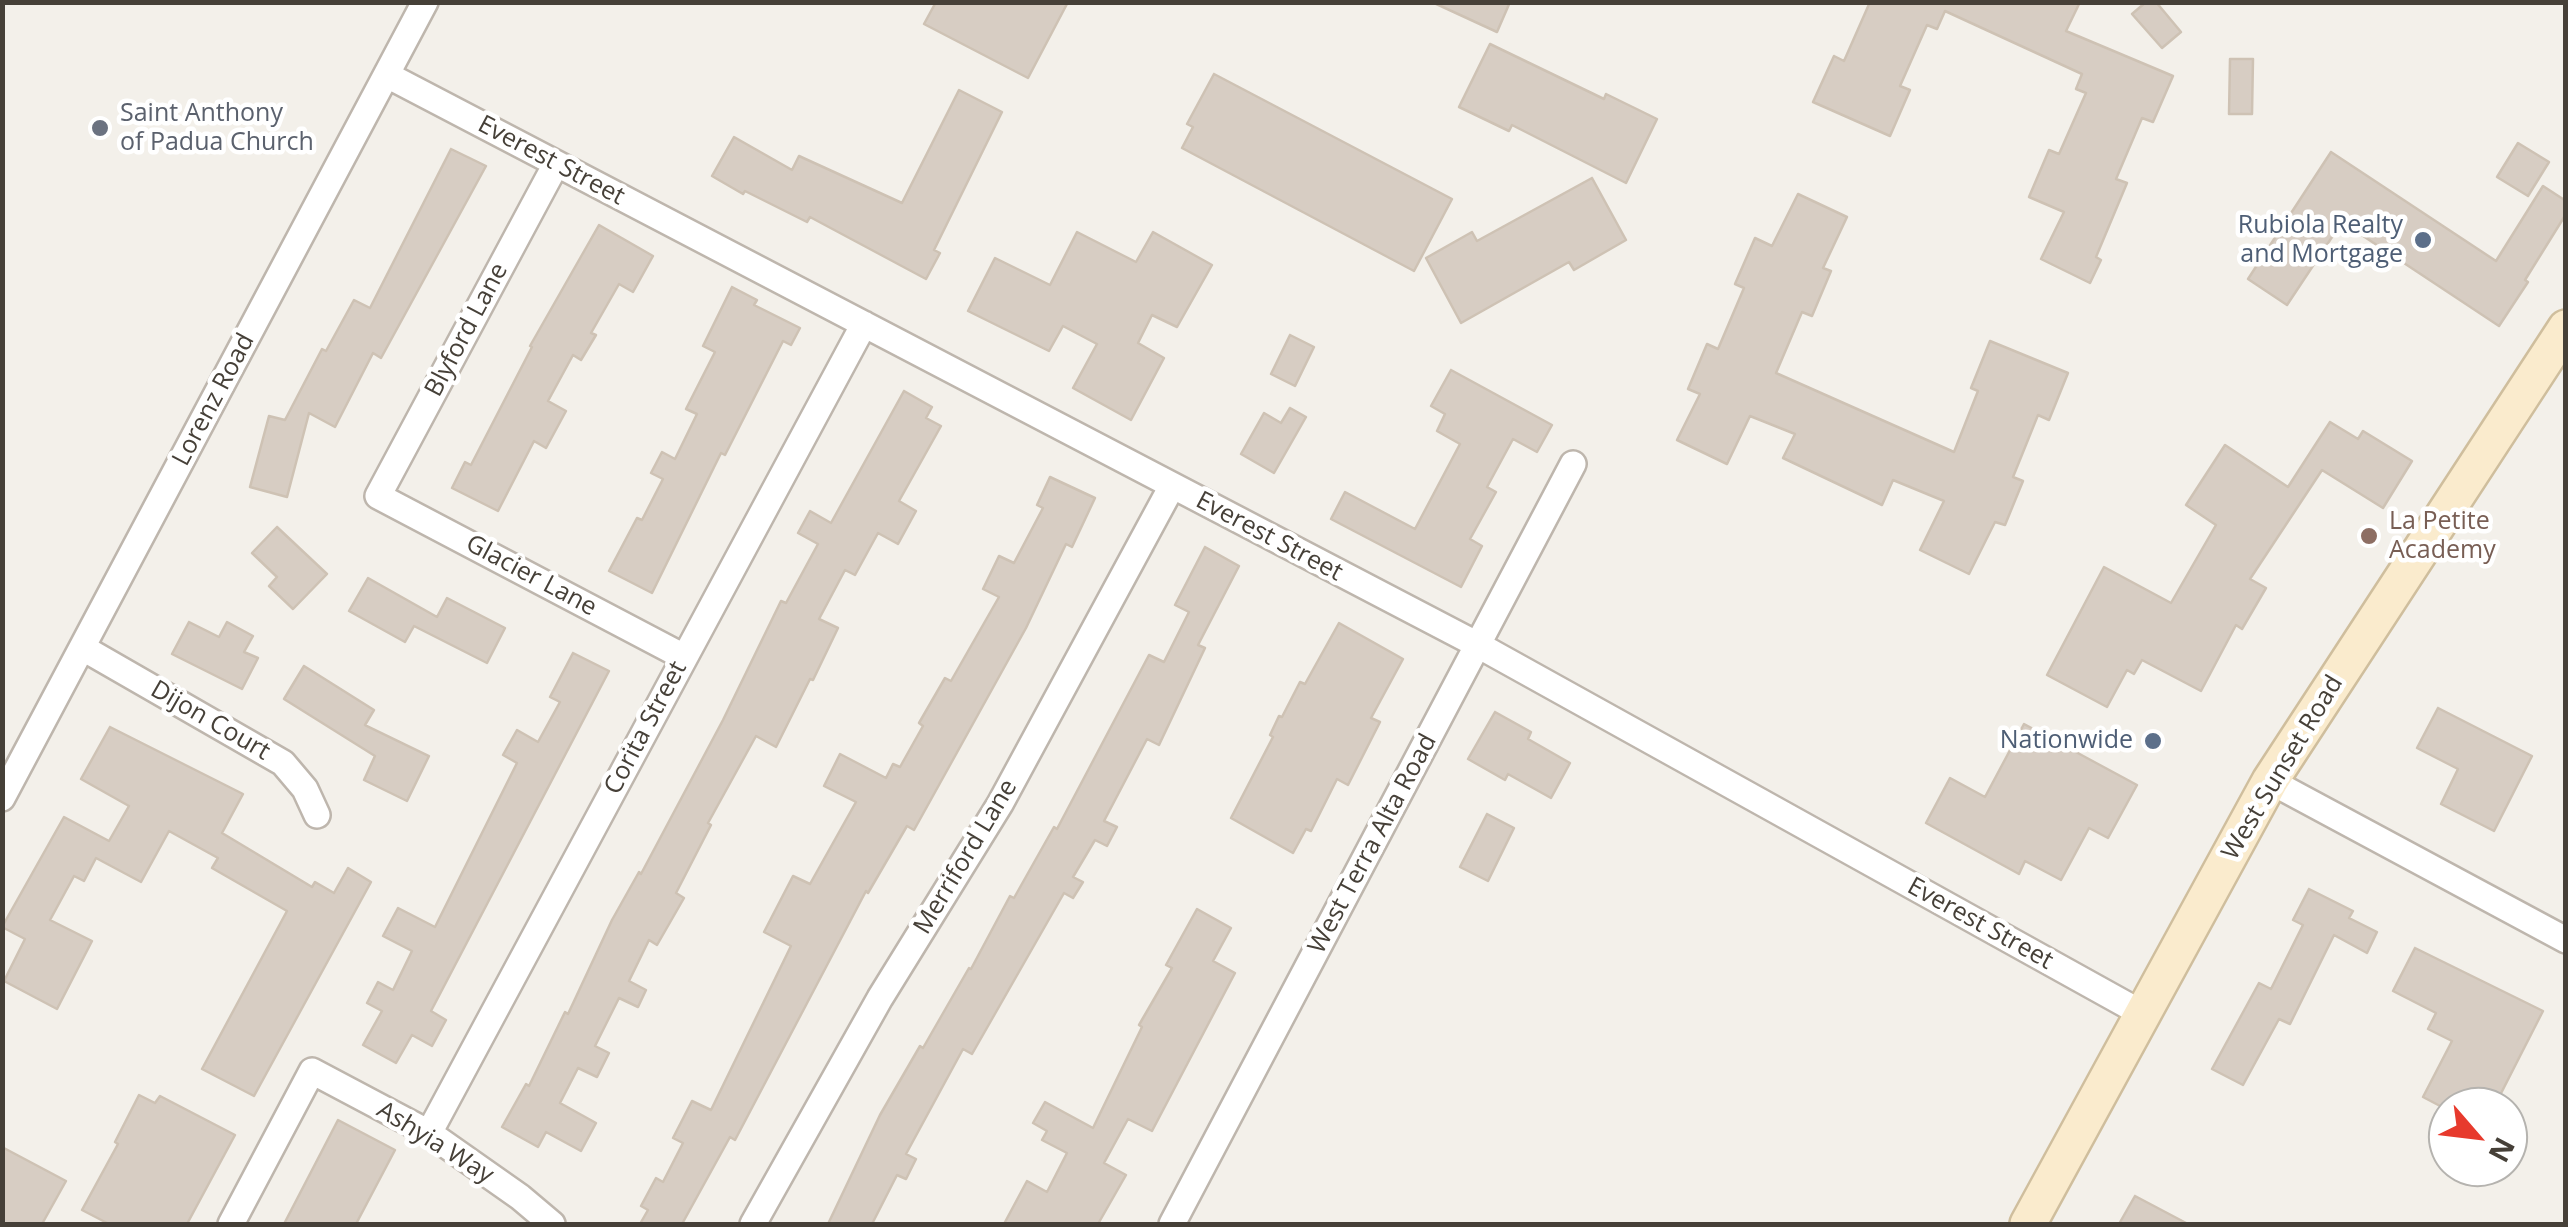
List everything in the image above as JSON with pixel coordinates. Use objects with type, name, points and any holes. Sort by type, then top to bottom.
[{"type":"main road","name":"West Sunset Road","points":[[2028,1224],[2270,781],[2566,328]]},
{"type":"street","name":"Lorenz Road","points":[[2,798],[425,2]]},
{"type":"street","name":"Everest Street","points":[[387,75],[1478,645],[2143,1014]]},
{"type":"street","name":"Blyford Lane","points":[[378,496],[556,164]]},
{"type":"street","name":"Corita Street","points":[[430,1133],[864,324]]},
{"type":"street","name":"West Terra Alta Road","points":[[1172,1224],[1573,464]]},
{"type":"street","name":"Merriford Lane","points":[[753,1224],[880,998],[1000,804],[1172,486]]},
{"type":"street","name":"Glacier Lane","points":[[378,496],[684,657]]},
{"type":"street","name":"Dijon Court","points":[[83,648],[283,764],[305,789],[317,816]]},
{"type":"street","points":[[2270,781],[2566,940]]},
{"type":"street","name":"Ashyia Way","points":[[231,1224],[312,1071],[430,1133],[552,1224]]},
{"type":"building","points":[[936,2],[1068,2],[1028,78],[924,24]]},
{"type":"building","points":[[1432,2],[1510,2],[1497,32]]},
{"type":"building","points":[[1870,2],[2080,2],[2066,31],[2173,76],[2153,122],[2142,118],[2116,179],[2127,183],[2096,257],[2101,260],[2090,283],[2041,259],[2064,212],[2029,197],[2049,150],[2059,154],[2086,93],[2076,89],[2082,74],[1945,11],[1937,29],[1927,25],[1900,86],[1910,90],[1890,136],[1813,102],[1834,56],[1844,61]]},
{"type":"building","points":[[2146,2],[2156,2],[2181,32],[2162,48],[2132,14]]},
{"type":"building","points":[[1490,44],[1604,99],[1606,94],[1657,119],[1626,183],[1512,125],[1509,131],[1459,107]]},
{"type":"building","points":[[2230,59],[2253,59],[2252,114],[2229,114]]},
{"type":"building","points":[[1214,74],[1452,199],[1414,271],[1182,148],[1193,127],[1187,124]]},
{"type":"building","points":[[959,90],[1002,112],[934,250],[940,253],[926,279],[810,217],[807,222],[712,176],[734,137],[792,170],[799,156],[902,203]]},
{"type":"building","points":[[2518,143],[2549,162],[2528,196],[2497,177]]},
{"type":"building","points":[[451,149],[486,166],[381,358],[373,353],[335,427],[309,413],[287,497],[250,487],[269,416],[285,420],[322,349],[326,351],[354,300],[370,308]]},
{"type":"building","points":[[2331,152],[2496,261],[2543,186],[2566,201],[2566,214],[2499,326],[2342,222],[2287,305],[2248,279]]},
{"type":"building","points":[[1592,178],[1626,240],[1574,270],[1569,262],[1461,323],[1426,258],[1472,232],[1477,241]]},
{"type":"building","points":[[1798,194],[1847,217],[1823,268],[1831,271],[1812,316],[1802,312],[1776,373],[1954,452],[1978,391],[1971,388],[1990,341],[2068,373],[2049,420],[2038,415],[2013,477],[2023,481],[2005,525],[1995,522],[1969,574],[1920,550],[1944,501],[1893,480],[1882,505],[1783,458],[1795,434],[1750,416],[1727,464],[1677,440],[1700,394],[1688,389],[1707,344],[1718,349],[1744,288],[1735,284],[1755,238],[1772,246]]},
{"type":"building","points":[[599,225],[653,256],[633,292],[619,284],[591,333],[596,335],[581,360],[573,355],[548,401],[566,411],[546,448],[534,441],[498,511],[452,488],[465,462],[471,465],[530,346]]},
{"type":"building","points":[[1077,232],[1136,262],[1153,232],[1212,265],[1177,327],[1152,315],[1138,343],[1164,358],[1131,420],[1073,388],[1097,344],[1063,326],[1049,351],[968,311],[995,258],[1050,285]]},
{"type":"building","points":[[732,287],[757,300],[754,305],[800,328],[791,345],[783,341],[725,455],[721,453],[652,593],[609,571],[663,479],[651,473],[662,452],[675,459],[697,414],[686,409],[715,352],[703,346]]},
{"type":"building","points":[[1290,335],[1314,347],[1295,386],[1271,374]]},
{"type":"building","points":[[1451,370],[1552,425],[1537,452],[1513,439],[1487,487],[1496,492],[1470,539],[1482,546],[1461,587],[1331,519],[1345,492],[1415,529],[1460,444],[1437,431],[1445,414],[1431,406]]},
{"type":"building","points":[[904,391],[932,407],[926,418],[941,426],[899,501],[916,511],[898,544],[878,533],[855,575],[845,570],[819,619],[838,628],[813,680],[810,679],[776,747],[756,736],[708,823],[711,825],[676,893],[684,898],[657,945],[649,940],[629,981],[646,990],[638,1007],[619,998],[595,1046],[609,1053],[597,1077],[578,1068],[560,1103],[596,1123],[581,1151],[546,1132],[538,1147],[502,1127],[526,1084],[529,1086],[565,1012],[568,1014],[612,920],[641,874],[723,720],[781,601],[786,603],[818,544],[798,533],[810,511],[831,523]]},
{"type":"building","points":[[1290,408],[1306,417],[1274,473],[1241,454],[1264,413],[1281,423]]},
{"type":"building","points":[[2330,422],[2358,439],[2363,431],[2412,461],[2383,508],[2322,470],[2250,579],[2266,588],[2242,629],[2236,625],[2201,691],[2142,660],[2134,674],[2127,670],[2107,707],[2047,675],[2104,567],[2171,603],[2216,525],[2186,505],[2225,445],[2288,487]]},
{"type":"building","points":[[1050,477],[1095,498],[1072,547],[1066,544],[1026,628],[914,830],[907,826],[866,891],[735,1140],[730,1137],[682,1224],[640,1224],[648,1210],[641,1206],[656,1178],[663,1182],[683,1143],[673,1138],[692,1101],[711,1110],[791,946],[764,932],[793,876],[810,884],[856,802],[824,786],[840,754],[886,778],[893,764],[900,767],[945,678],[951,681],[999,597],[983,589],[999,556],[1014,563],[1043,508],[1037,505]]},
{"type":"building","points":[[277,527],[327,574],[293,609],[269,586],[277,577],[252,553]]},
{"type":"building","points":[[1205,547],[1239,566],[1198,645],[1205,648],[1159,745],[1147,739],[1104,821],[1117,827],[1107,846],[1095,840],[1073,877],[1083,882],[1073,898],[1064,893],[972,1054],[963,1049],[906,1154],[916,1159],[906,1179],[897,1175],[872,1224],[828,1224],[880,1115],[971,969],[1010,896],[1014,898],[1054,827],[1057,829],[1149,655],[1164,662],[1189,612],[1175,605]]},
{"type":"building","points":[[368,578],[437,617],[447,598],[505,628],[487,663],[414,626],[405,642],[349,611]]},
{"type":"building","points":[[189,622],[219,637],[227,622],[253,636],[244,652],[258,658],[242,689],[172,654]]},
{"type":"building","points":[[1339,623],[1403,659],[1371,718],[1380,722],[1348,785],[1337,779],[1311,831],[1306,829],[1293,853],[1231,818],[1273,737],[1270,735],[1279,716],[1282,717],[1300,682],[1305,684]]},
{"type":"building","points":[[573,653],[609,671],[431,1011],[446,1020],[432,1046],[412,1035],[396,1063],[363,1045],[382,1011],[367,1003],[378,982],[393,990],[412,951],[383,936],[398,908],[435,927],[517,763],[503,755],[517,730],[538,742],[560,702],[550,697]]},
{"type":"building","points":[[304,666],[374,710],[365,725],[429,756],[407,801],[364,780],[375,756],[284,699]]},
{"type":"building","points":[[2438,708],[2532,756],[2494,831],[2441,804],[2458,769],[2417,748]]},
{"type":"building","points":[[1495,712],[1531,732],[1528,739],[1570,763],[1551,798],[1508,774],[1505,780],[1468,759]]},
{"type":"building","points":[[2024,724],[2137,785],[2108,838],[2089,828],[2061,880],[2025,861],[2019,874],[1926,823],[1950,778],[1985,797]]},
{"type":"building","points":[[110,727],[243,794],[222,833],[312,887],[315,882],[334,893],[348,868],[371,882],[254,1096],[202,1069],[287,911],[212,868],[218,858],[169,831],[141,882],[96,858],[84,881],[74,876],[50,920],[92,941],[57,1009],[4,981],[25,939],[2,927],[64,817],[109,841],[129,806],[81,779]]},
{"type":"building","points":[[1487,814],[1514,828],[1488,881],[1460,867]]},
{"type":"building","points":[[2309,889],[2353,911],[2349,918],[2377,932],[2367,953],[2334,935],[2290,1024],[2279,1019],[2243,1085],[2212,1069],[2259,983],[2271,989],[2303,925],[2293,920]]},
{"type":"building","points":[[1197,909],[1231,928],[1213,961],[1235,973],[1152,1131],[1128,1119],[1104,1163],[1126,1175],[1098,1224],[1004,1224],[1027,1181],[1047,1192],[1067,1153],[1042,1140],[1047,1131],[1033,1123],[1045,1102],[1093,1128],[1142,1027],[1139,1025],[1172,968],[1166,965]]},
{"type":"building","points":[[2415,948],[2543,1011],[2504,1087],[2428,1087],[2452,1041],[2428,1029],[2436,1013],[2393,991]]},
{"type":"building","points":[[139,1095],[155,1103],[160,1096],[235,1135],[187,1224],[109,1224],[82,1210]]},
{"type":"building","points":[[338,1120],[395,1150],[356,1224],[284,1224]]},
{"type":"building","points":[[2,1147],[66,1181],[42,1224],[2,1224]]},
{"type":"building","points":[[2135,1196],[2188,1224],[2119,1224]]},
{"type":"place","name":"Saint Anthony of Padua Church","points":[[100,128]]},
{"type":"place","name":"Rubiola Realty and Mortgage","points":[[2423,240]]},
{"type":"place","name":"La Petite Academy","points":[[2369,536]]},
{"type":"place","name":"Nationwide","points":[[2153,741]]}]
